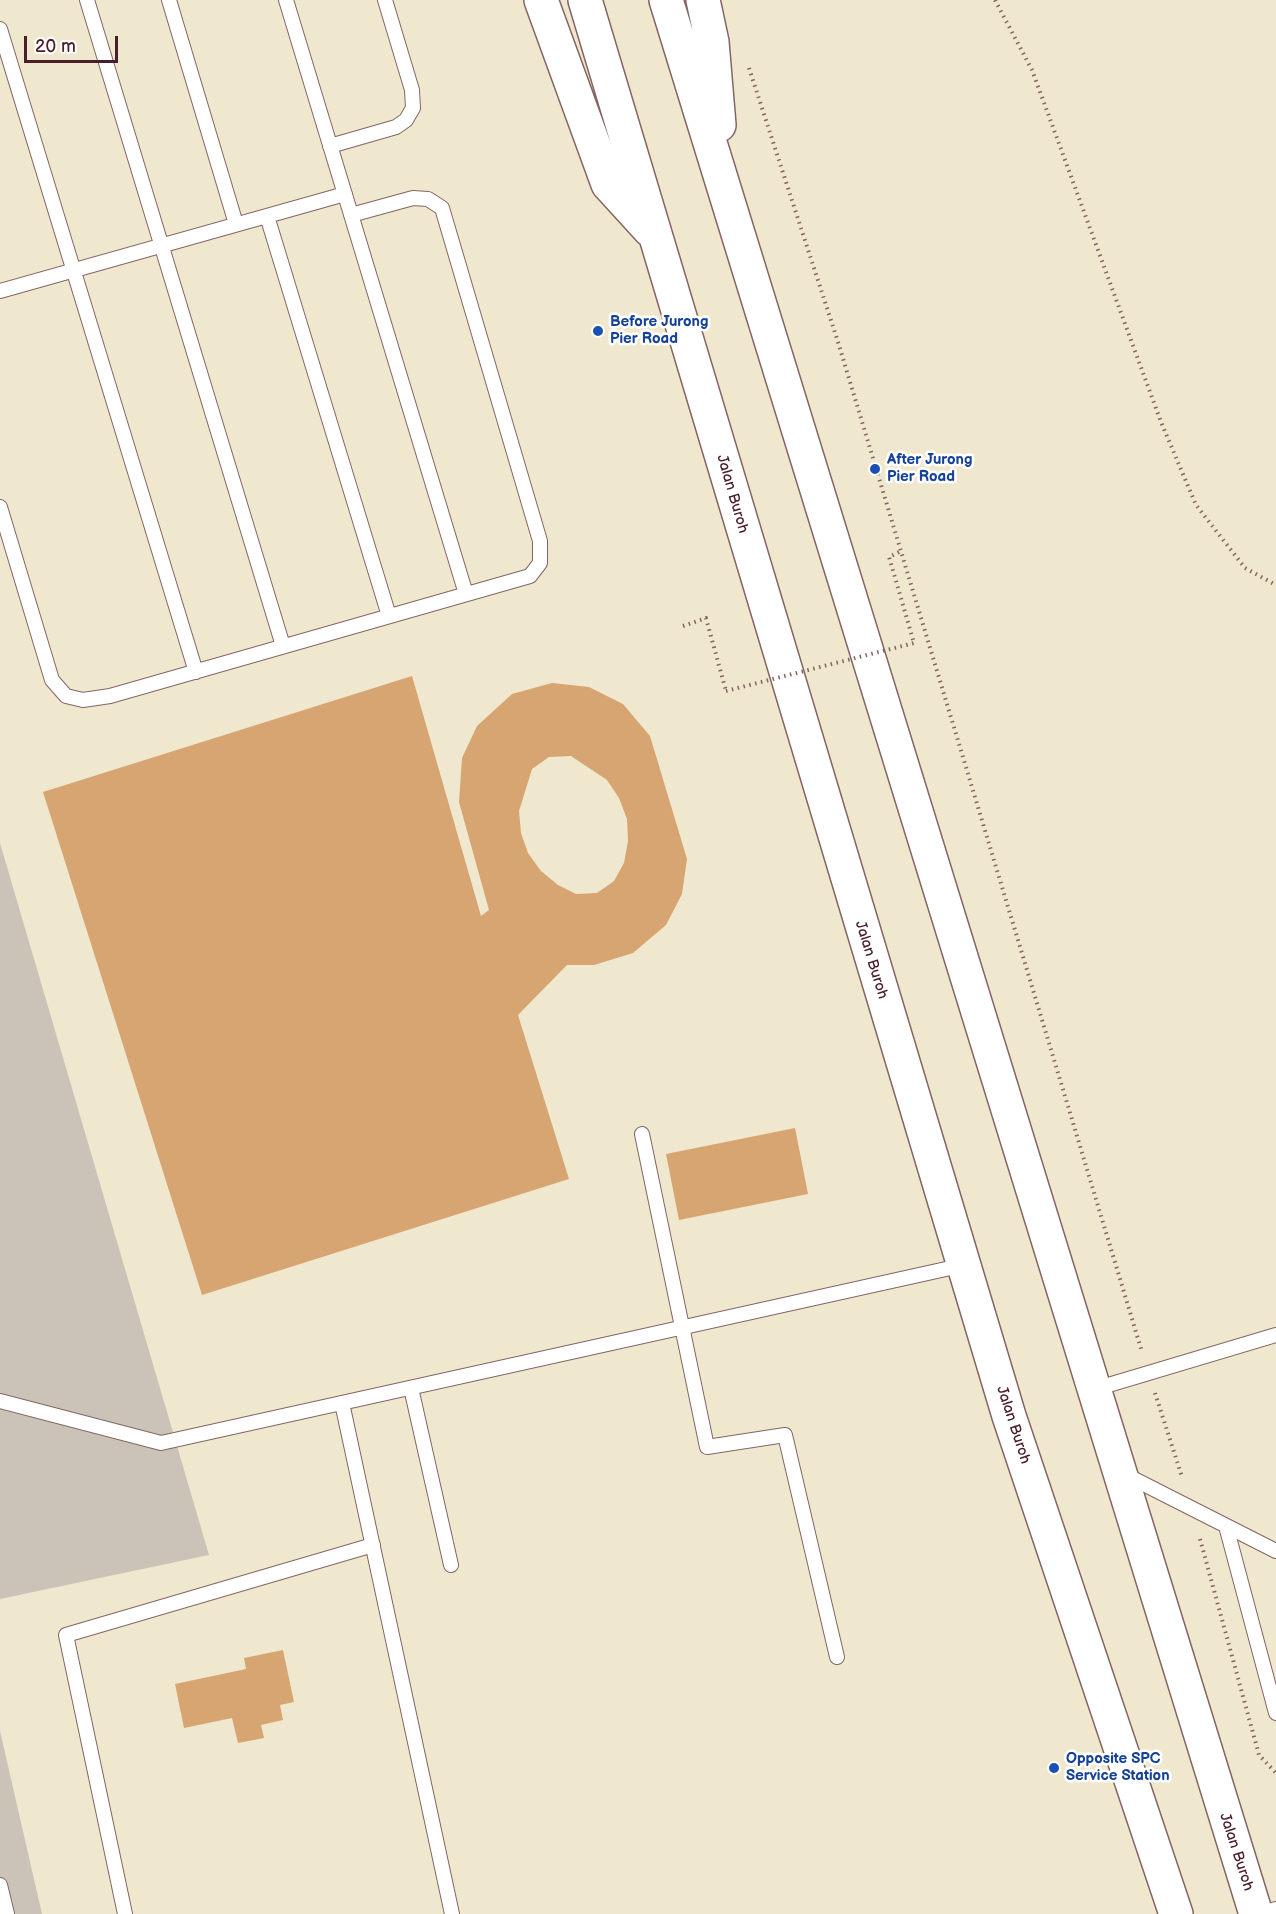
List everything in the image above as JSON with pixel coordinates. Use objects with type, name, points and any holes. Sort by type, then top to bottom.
[{"type":"highway","points":[[541,0],[608,184],[656,236]]},
{"type":"highway","name":"Jalan Buroh","points":[[585,0],[1009,1416],[1176,1914]]},
{"type":"highway","name":"Jalan Buroh","points":[[666,0],[1118,1471],[1257,1914]]},
{"type":"highway","points":[[703,0],[712,42],[724,189]]},
{"type":"lane","points":[[87,0],[283,646]]},
{"type":"lane","points":[[169,0],[236,224]]},
{"type":"lane","points":[[286,0],[466,594]]},
{"type":"lane","points":[[330,146],[396,127],[406,120],[413,108],[412,90],[385,0]]},
{"type":"lane","points":[[0,29],[196,672]]},
{"type":"lane","points":[[0,291],[345,194]]},
{"type":"lane","points":[[0,507],[52,680],[66,696],[83,700],[110,696],[530,576],[540,563],[540,541],[442,208],[428,199],[413,198],[351,215]]},
{"type":"lane","points":[[267,216],[389,616]]},
{"type":"lane","points":[[642,1134],[684,1327],[707,1448],[785,1435],[837,1657]]},
{"type":"lane","points":[[0,1401],[161,1443],[964,1265]]},
{"type":"lane","points":[[1093,1390],[1276,1335]]},
{"type":"lane","points":[[411,1388],[451,1565]]},
{"type":"lane","points":[[342,1403],[452,1914]]},
{"type":"lane","points":[[1118,1471],[1276,1551]]},
{"type":"lane","points":[[1226,1526],[1276,1713]]},
{"type":"lane","points":[[125,1914],[66,1635],[373,1545]]},
{"type":"lane","points":[[0,1885],[7,1914]]},
{"type":"lane","name":"Jalan Buroh","points":[[1257,1914],[1276,1909]]},
{"type":"path","points":[[995,0],[1032,70],[1161,422],[1196,505],[1245,568],[1276,585]]},
{"type":"path","points":[[746,57],[837,342],[899,552],[1192,1509],[1258,1755],[1276,1773]]},
{"type":"path","points":[[683,626],[706,618],[726,691],[914,643],[889,557],[899,552]]},
{"type":"shaded area","points":[[0,843],[209,1555],[0,1599]]},
{"type":"shaded area","points":[[0,1731],[42,1914],[0,1914]]},
{"type":"building","points":[[412,676],[481,916],[489,910],[459,802],[462,758],[477,726],[512,694],[552,683],[589,687],[623,704],[650,736],[687,859],[682,894],[666,925],[633,953],[594,965],[567,965],[518,1015],[569,1179],[202,1295],[43,792]],"holes":[[[571,756],[607,780],[619,798],[627,819],[628,841],[624,863],[614,881],[597,893],[576,894],[558,885],[541,871],[528,853],[521,833],[519,811],[532,769],[549,757]]]},
{"type":"building","points":[[795,1128],[808,1194],[679,1220],[666,1154]]},
{"type":"building","points":[[283,1650],[294,1702],[280,1705],[283,1720],[261,1725],[264,1738],[238,1743],[232,1718],[184,1728],[175,1684],[246,1669],[244,1658]]},
{"type":"place","name":"Before Jurong Pier Road","points":[[598,331]]},
{"type":"place","name":"After Jurong Pier Road","points":[[875,469]]},
{"type":"place","name":"Opposite SPC Service Station","points":[[1054,1768]]}]
